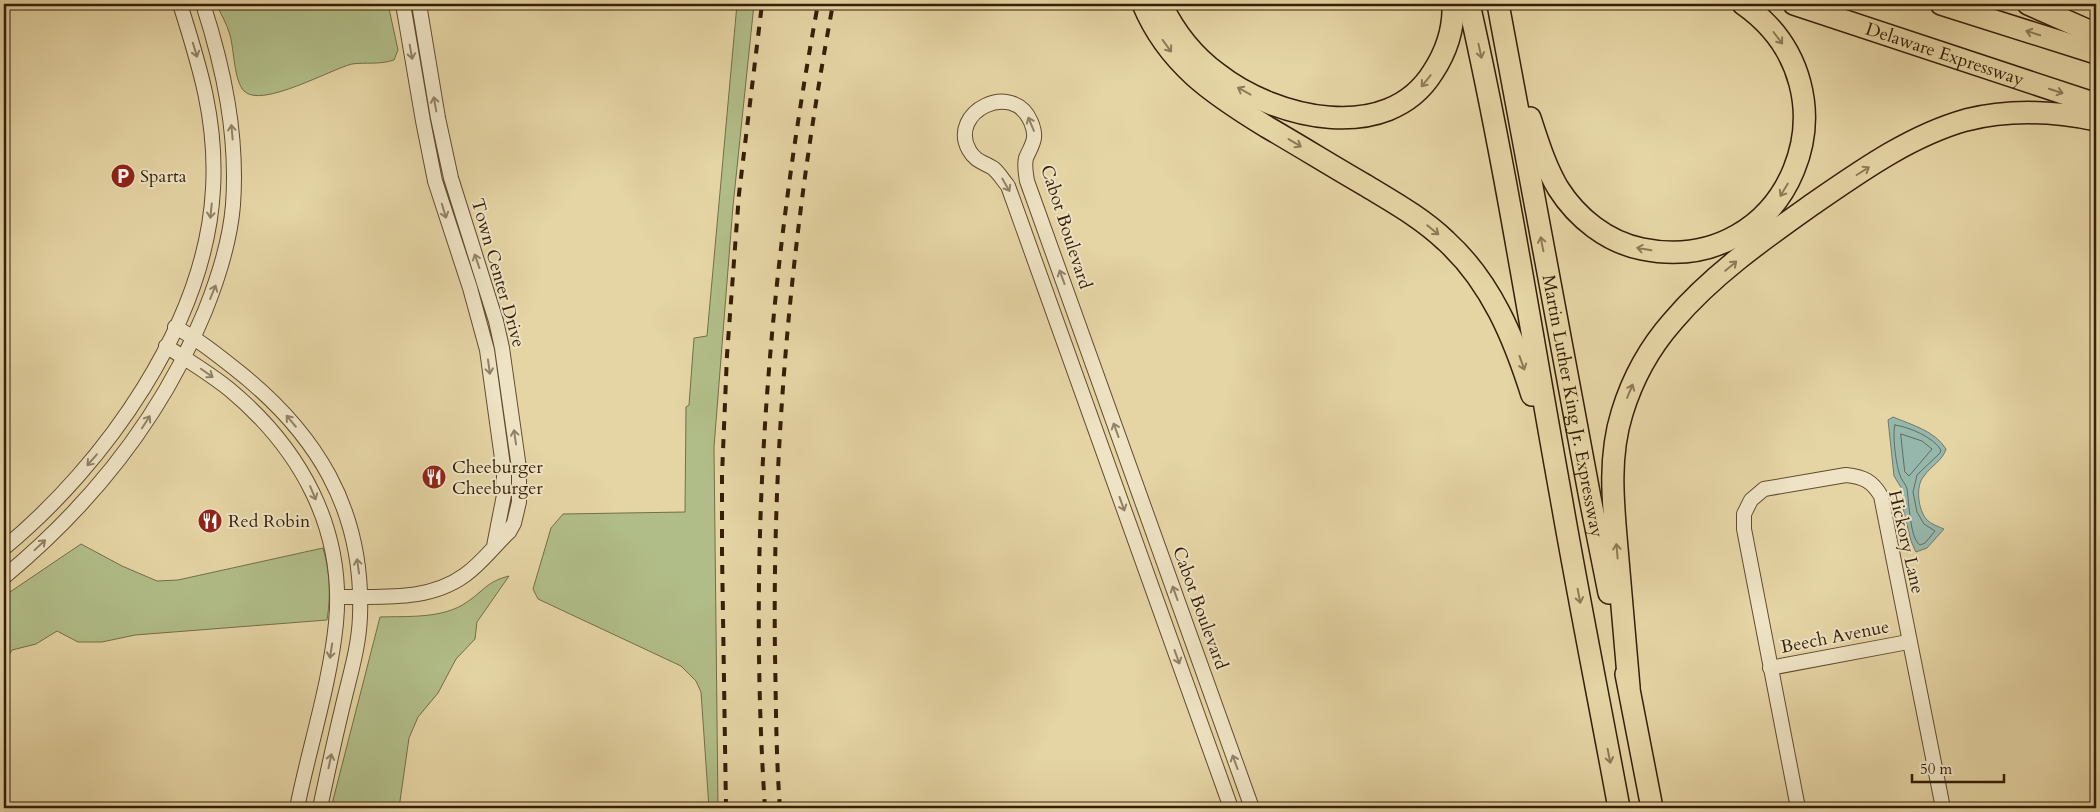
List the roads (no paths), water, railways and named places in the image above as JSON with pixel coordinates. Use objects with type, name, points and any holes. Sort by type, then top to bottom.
[{"type":"highway","points":[[1143,4],[1151,21],[1170,51],[1195,78],[1239,110],[1412,214],[1446,241],[1467,264],[1494,302],[1515,345],[1532,396],[1560,496]]},
{"type":"highway","points":[[1161,4],[1173,27],[1194,53],[1212,70],[1232,84],[1282,108],[1319,116],[1340,118],[1378,113],[1402,102],[1420,89],[1444,53],[1452,26],[1453,4]]},
{"type":"highway","name":"Martin Luther King Jr. Expressway","points":[[1469,4],[1533,332],[1560,496],[1619,808]]},
{"type":"highway","name":"Martin Luther King Jr. Expressway","points":[[1498,4],[1590,498],[1652,808]]},
{"type":"highway","points":[[1506,40],[1545,162],[1559,190],[1577,212],[1598,230],[1634,247],[1662,252],[1706,248],[1732,238],[1757,222],[1768,211],[1790,178],[1803,141],[1805,104],[1796,68],[1773,31],[1743,4]]},
{"type":"highway","name":"Delaware Expressway","points":[[1794,4],[2096,104]]},
{"type":"highway","points":[[1941,4],[2096,53]]},
{"type":"highway","points":[[2028,4],[2096,34]]},
{"type":"highway","points":[[1629,687],[1613,506],[1613,454],[1622,412],[1629,393],[1647,356],[1671,323],[1704,289],[1762,241],[1830,192],[1917,139],[1967,120],[2003,114],[2039,112],[2096,120]]},
{"type":"street","points":[[4,548],[67,487],[107,442],[123,419],[166,346],[192,289],[202,256],[210,216],[213,187],[211,131],[203,77],[180,4]]},
{"type":"street","points":[[4,577],[66,520],[99,485],[141,430],[184,358],[218,280],[224,258],[233,206],[234,173],[225,82],[203,4]]},
{"type":"street","name":"Town Center Drive","points":[[403,4],[422,121],[435,181],[470,288],[487,350],[504,473],[504,495],[494,546]]},
{"type":"street","name":"Town Center Drive","points":[[338,597],[420,595],[436,590],[465,575],[510,532],[514,523],[520,489],[517,449],[498,330],[449,171],[436,109],[419,4]]},
{"type":"street","name":"Cabot Boulevard","points":[[1231,808],[1008,186],[992,168],[980,163],[968,147],[966,132],[971,117],[983,105],[990,102],[1001,101],[1012,104],[1031,120],[1035,136],[1034,144],[1025,164],[1028,181],[1252,808]]},
{"type":"street","points":[[175,327],[194,337],[272,400],[290,419],[318,455],[334,483],[348,520],[356,553],[360,618],[355,656],[320,808]]},
{"type":"street","points":[[166,346],[228,388],[273,430],[298,463],[308,480],[325,520],[334,555],[338,597],[330,663],[297,808]]},
{"type":"street","name":"Hickory Lane","points":[[1798,808],[1744,529],[1744,514],[1751,500],[1764,489],[1846,475],[1860,476],[1873,483],[1881,496],[1908,642],[1942,808]]},
{"type":"street","name":"Beech Avenue","points":[[1770,668],[1908,642]]},
{"type":"water","points":[[1893,417],[1929,433],[1946,449],[1921,480],[1919,486],[1921,510],[1924,516],[1931,523],[1944,529],[1927,548],[1916,552],[1911,541],[1902,504],[1902,489],[1894,476],[1888,420]]},
{"type":"railway","points":[[726,808],[722,475],[727,355],[739,194],[762,4]]},
{"type":"railway","points":[[765,808],[760,707],[759,606],[766,404],[775,303],[787,203],[801,103],[818,4]]},
{"type":"railway","points":[[780,808],[776,731],[775,572],[781,409],[796,246],[819,84],[833,4]]},
{"type":"place","name":"Sparta","points":[[123,176]]},
{"type":"place","name":"Cheeburger Cheeburger","points":[[434,477]]},
{"type":"place","name":"Red Robin","points":[[210,521]]}]
